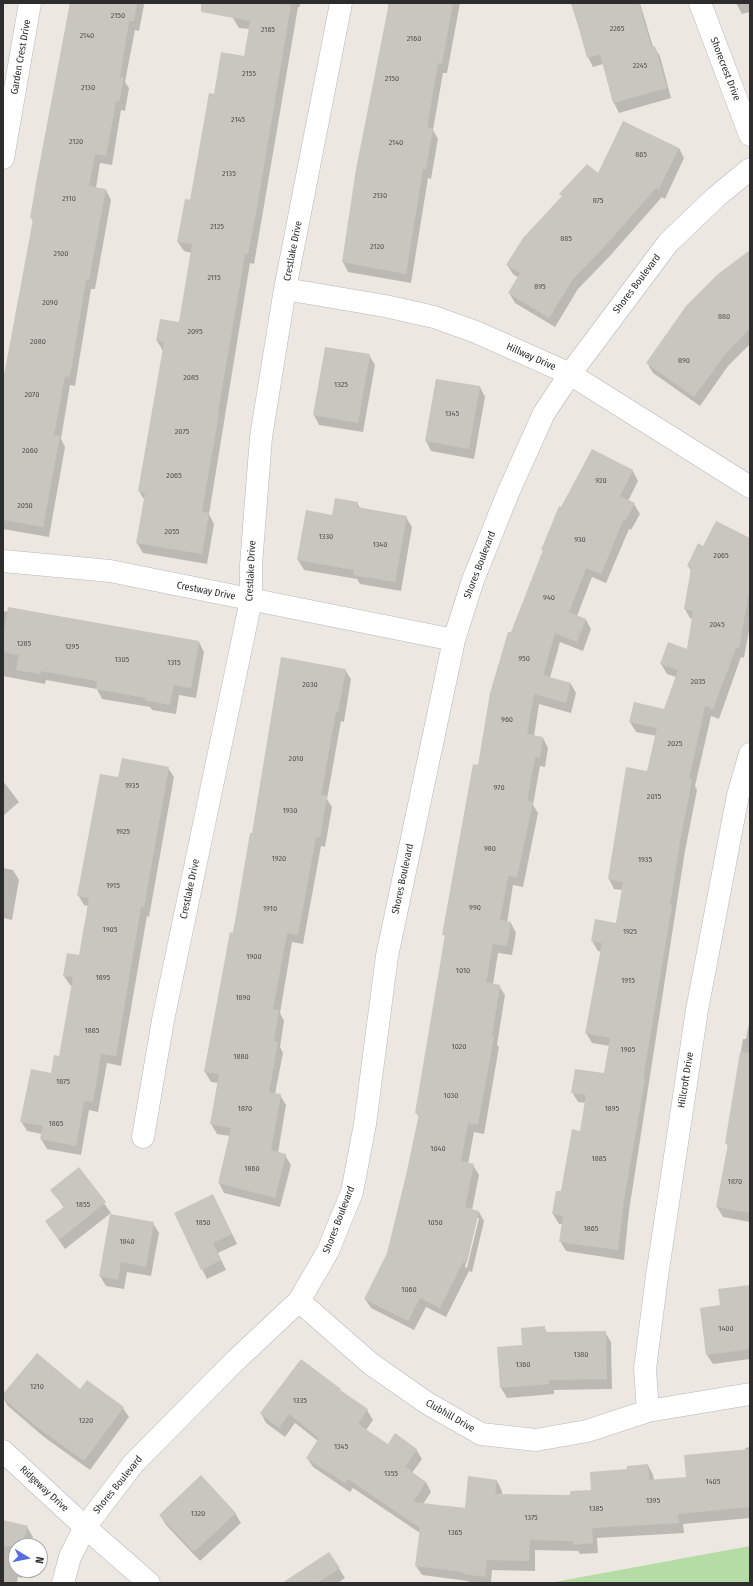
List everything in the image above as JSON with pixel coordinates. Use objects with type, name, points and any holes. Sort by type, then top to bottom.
[{"type":"street","name":"Garden Crest Drive","points":[[3,158],[30,3]]},
{"type":"street","name":"Crestlake Drive","points":[[143,1137],[163,1020],[251,600],[251,565],[260,437],[286,289],[341,3]]},
{"type":"street","name":"Shorecrest Drive","points":[[700,3],[750,134]]},
{"type":"street","name":"Shores Boulevard","points":[[62,1583],[70,1557],[85,1527],[133,1464],[235,1361],[299,1301],[328,1251],[352,1192],[365,1124],[387,956],[454,640],[473,580],[508,493],[544,413],[570,374],[668,243],[716,197],[750,169]]},
{"type":"street","name":"Hillway Drive","points":[[286,289],[385,306],[434,317],[476,332],[570,374],[750,487]]},
{"type":"street","name":"Crestway Drive","points":[[3,561],[110,571],[454,640]]},
{"type":"street","name":"Hillcroft Drive","points":[[648,1411],[645,1369],[657,1276],[697,1010],[738,795],[750,754]]},
{"type":"street","name":"Clubhill Drive","points":[[299,1301],[371,1364],[427,1403],[481,1434],[536,1440],[587,1431],[648,1411],[750,1394]]},
{"type":"street","name":"Ridgeway Drive","points":[[3,1451],[85,1527],[149,1583]]},
{"type":"green space","points":[[750,1546],[750,1583],[549,1583]]},
{"type":"building","points":[[70,3],[137,3],[134,21],[129,21],[120,77],[124,77],[119,102],[116,101],[106,156],[95,154],[89,186],[106,189],[89,280],[86,279],[70,377],[65,376],[54,435],[60,436],[43,527],[3,520],[3,381],[33,219],[30,218],[37,177]]},
{"type":"building","points":[[201,3],[277,3],[291,5],[258,201],[248,254],[245,254],[218,412],[202,512],[209,513],[202,554],[136,543],[145,493],[138,491],[164,342],[156,341],[160,319],[179,322],[192,244],[177,242],[185,199],[190,200],[209,93],[214,94],[221,52],[244,56],[250,21],[201,12]]},
{"type":"building","points":[[389,3],[453,3],[442,64],[438,63],[427,127],[433,129],[426,169],[423,169],[406,274],[342,262],[356,169]]},
{"type":"building","points":[[572,3],[639,3],[651,47],[655,46],[667,88],[613,103],[600,54],[587,58]]},
{"type":"building","points":[[623,121],[679,148],[659,189],[656,188],[604,247],[573,279],[549,318],[508,293],[520,273],[506,265],[523,238],[562,196],[559,194],[587,164],[598,173]]},
{"type":"building","points":[[750,250],[750,328],[723,357],[694,397],[646,363],[686,306],[718,274]]},
{"type":"building","points":[[325,347],[370,354],[358,423],[313,415]]},
{"type":"building","points":[[436,379],[480,386],[469,449],[425,441]]},
{"type":"building","points":[[592,449],[633,470],[620,496],[635,503],[625,521],[623,520],[601,574],[586,568],[569,612],[586,619],[577,642],[555,633],[543,675],[571,683],[566,703],[534,694],[527,734],[543,737],[540,757],[535,757],[527,801],[533,802],[517,877],[508,876],[500,920],[511,922],[507,946],[493,944],[486,982],[500,985],[492,1036],[494,1037],[478,1124],[468,1123],[461,1161],[474,1164],[465,1207],[479,1211],[467,1263],[463,1262],[440,1308],[420,1298],[408,1321],[364,1299],[387,1253],[419,1114],[415,1113],[445,935],[442,935],[473,764],[478,765],[490,693],[508,632],[511,632],[559,506],[561,507]]},
{"type":"building","points":[[335,498],[358,502],[357,507],[407,516],[395,582],[353,575],[354,570],[297,560],[306,510],[332,515]]},
{"type":"building","points":[[716,521],[750,538],[750,586],[739,648],[736,648],[713,709],[705,706],[689,779],[692,780],[680,841],[670,905],[672,905],[643,1079],[645,1079],[624,1200],[618,1250],[559,1242],[563,1216],[552,1214],[556,1191],[561,1191],[572,1129],[580,1131],[586,1095],[571,1093],[575,1069],[604,1073],[610,1038],[585,1033],[602,943],[591,941],[595,919],[616,923],[623,882],[608,879],[626,767],[647,771],[657,728],[629,722],[634,702],[664,709],[678,670],[660,664],[668,642],[687,649],[693,611],[684,609],[691,568],[687,566],[698,543],[703,546]]},
{"type":"building","points":[[8,607],[199,641],[191,688],[174,685],[170,705],[145,700],[146,698],[96,689],[97,681],[41,671],[40,674],[16,670],[19,655],[3,652],[3,637]]},
{"type":"building","points":[[281,657],[346,669],[338,713],[336,712],[321,795],[327,796],[320,838],[316,837],[298,935],[287,933],[273,1009],[279,1010],[274,1041],[278,1042],[269,1092],[281,1094],[271,1150],[286,1154],[275,1198],[218,1183],[231,1128],[210,1124],[219,1074],[204,1072],[230,932],[233,933],[250,833],[252,833]]},
{"type":"building","points":[[122,758],[169,767],[144,907],[141,907],[116,1056],[101,1054],[93,1102],[84,1101],[76,1146],[40,1139],[43,1126],[20,1122],[31,1069],[51,1073],[54,1055],[59,1056],[73,977],[63,976],[67,953],[79,955],[89,898],[77,896],[100,774],[118,777]]},
{"type":"building","points":[[740,1052],[750,1053],[750,1213],[716,1207],[728,1144],[725,1143]]},
{"type":"building","points":[[79,1167],[106,1202],[59,1240],[45,1221],[64,1207],[50,1190]]},
{"type":"building","points":[[213,1194],[232,1234],[213,1243],[221,1260],[201,1270],[174,1213]]},
{"type":"building","points":[[110,1214],[154,1222],[146,1267],[121,1262],[118,1280],[99,1276]]},
{"type":"building","points":[[750,1285],[750,1349],[706,1355],[700,1308],[720,1305],[718,1289]]},
{"type":"building","points":[[545,1326],[545,1332],[606,1331],[607,1379],[549,1380],[549,1384],[500,1388],[497,1347],[522,1345],[521,1328]]},
{"type":"building","points":[[37,1353],[80,1389],[87,1380],[124,1407],[84,1461],[37,1427],[3,1398],[3,1394]]},
{"type":"building","points":[[301,1359],[341,1389],[340,1390],[368,1409],[358,1424],[388,1444],[395,1433],[417,1449],[405,1467],[426,1482],[413,1502],[465,1508],[468,1476],[497,1480],[495,1494],[570,1495],[570,1491],[591,1490],[590,1472],[627,1469],[627,1466],[648,1464],[649,1480],[686,1477],[684,1455],[750,1449],[750,1507],[678,1514],[679,1523],[592,1528],[593,1543],[573,1545],[573,1541],[530,1540],[529,1561],[487,1560],[485,1577],[463,1574],[463,1572],[415,1566],[420,1528],[348,1479],[345,1483],[306,1458],[319,1438],[289,1414],[279,1428],[260,1413]]},
{"type":"building","points":[[201,1475],[236,1513],[194,1552],[159,1515]]},
{"type":"building","points":[[3,1520],[28,1526],[24,1538],[8,1538],[8,1546],[3,1546]]},
{"type":"building","points":[[329,1552],[340,1568],[317,1583],[282,1583]]}]
